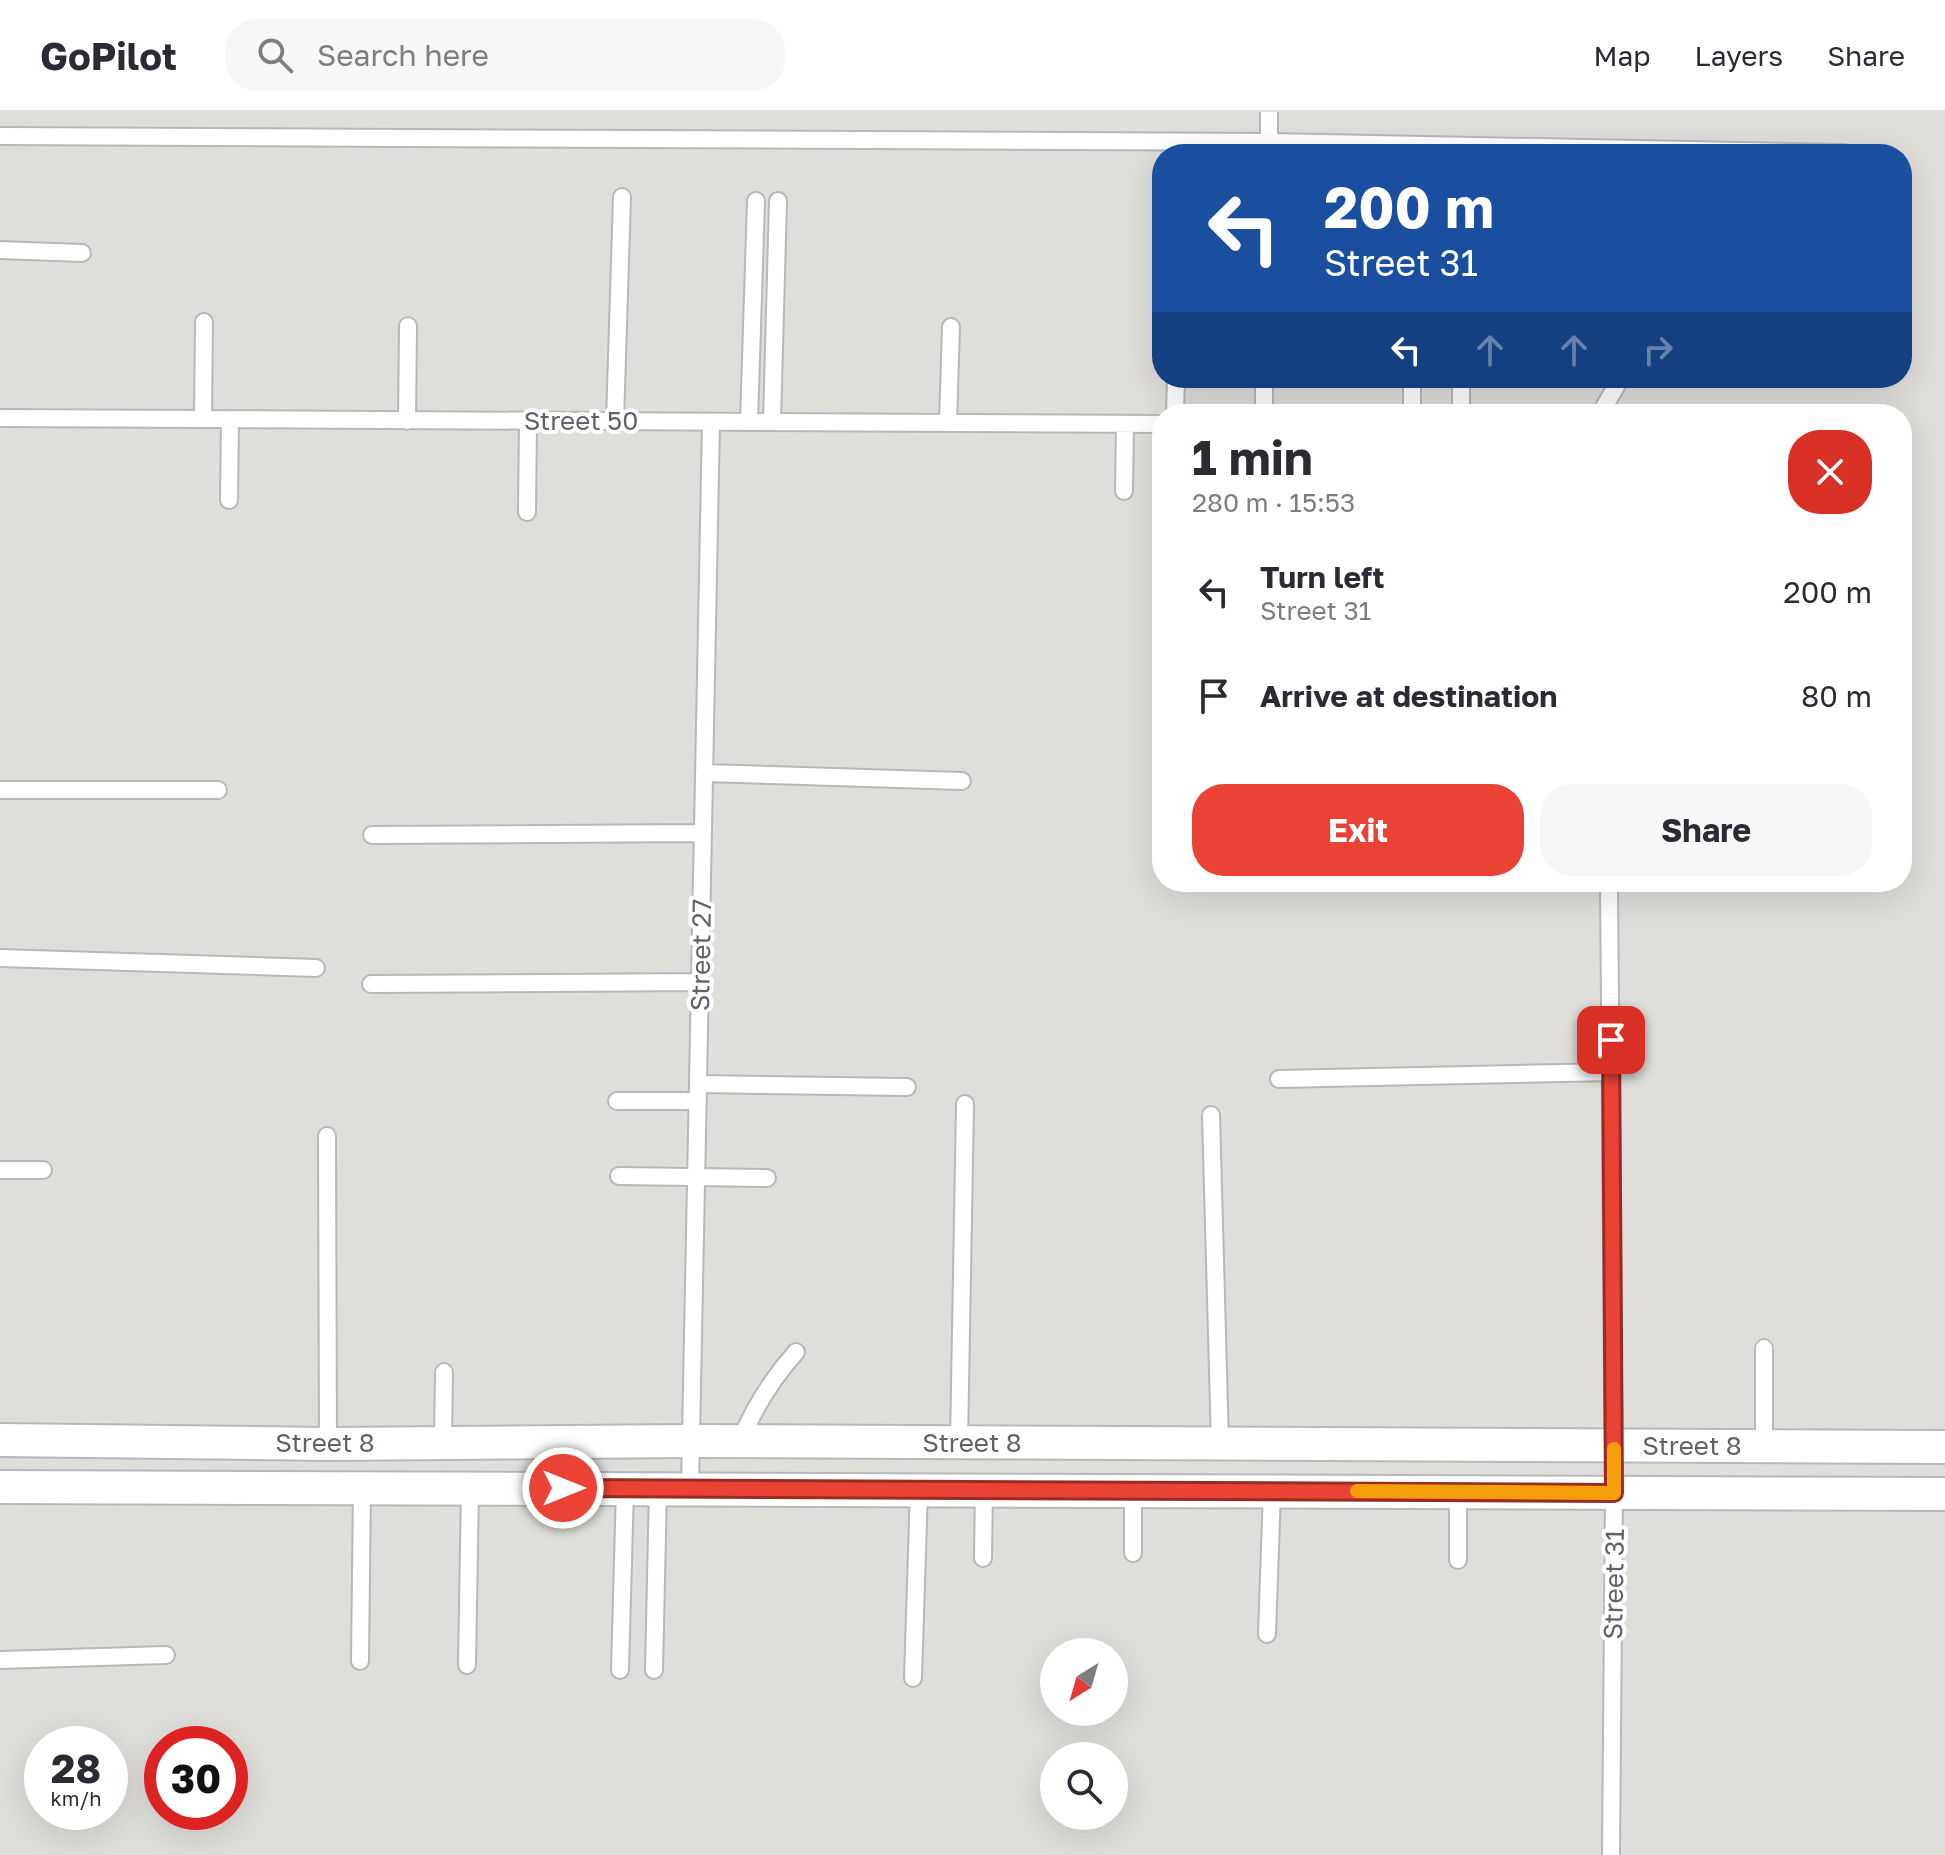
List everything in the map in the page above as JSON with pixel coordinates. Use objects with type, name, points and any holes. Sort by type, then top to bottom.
[{"type":"street","name":"Street 8","points":[[0,1440],[328,1444],[691,1441],[1945,1447]]},
{"type":"street","name":"Street 8","points":[[0,1487],[1945,1494]]},
{"type":"lane","points":[[1269,112],[1270,144]]},
{"type":"lane","points":[[0,136],[1152,147]]},
{"type":"lane","points":[[615,422],[622,197]]},
{"type":"lane","points":[[749,422],[756,201]]},
{"type":"lane","points":[[772,422],[778,201]]},
{"type":"lane","points":[[0,250],[82,253]]},
{"type":"lane","points":[[203,419],[204,322]]},
{"type":"lane","points":[[407,421],[408,326]]},
{"type":"lane","points":[[948,423],[951,327]]},
{"type":"lane","name":"Street 50","points":[[0,418],[1152,424]]},
{"type":"lane","points":[[229,500],[230,419]]},
{"type":"lane","points":[[527,512],[528,421]]},
{"type":"lane","name":"Street 27","points":[[690,1488],[711,422]]},
{"type":"lane","points":[[1124,491],[1125,424]]},
{"type":"lane","points":[[704,773],[962,781]]},
{"type":"lane","points":[[0,790],[218,790]]},
{"type":"lane","points":[[372,835],[703,833]]},
{"type":"lane","name":"Street 31","points":[[1609,892],[1614,1445],[1611,1855]]},
{"type":"lane","points":[[0,958],[316,968]]},
{"type":"lane","points":[[371,984],[700,982]]},
{"type":"lane","points":[[1279,1079],[1611,1072]]},
{"type":"lane","points":[[698,1084],[907,1087]]},
{"type":"lane","points":[[617,1101],[698,1101]]},
{"type":"lane","points":[[959,1443],[965,1104]]},
{"type":"lane","points":[[1211,1115],[1220,1444]]},
{"type":"lane","points":[[327,1136],[328,1444]]},
{"type":"lane","points":[[0,1170],[43,1170]]},
{"type":"lane","points":[[619,1176],[767,1178]]},
{"type":"lane","points":[[1764,1348],[1764,1446]]},
{"type":"lane","points":[[740,1442],[754,1409],[773,1378],[796,1352]]},
{"type":"lane","points":[[443,1443],[444,1372]]},
{"type":"lane","points":[[360,1661],[362,1488]]},
{"type":"lane","points":[[467,1665],[470,1488]]},
{"type":"lane","points":[[620,1670],[625,1488]]},
{"type":"lane","points":[[654,1670],[658,1489]]},
{"type":"lane","points":[[913,1678],[919,1489]]},
{"type":"lane","points":[[983,1558],[984,1489]]},
{"type":"lane","points":[[1133,1490],[1133,1553]]},
{"type":"lane","points":[[1267,1634],[1272,1491]]},
{"type":"lane","points":[[1458,1491],[1458,1560]]},
{"type":"lane","points":[[0,1660],[166,1655]]},
{"type":"shaded area","points":[[0,112],[1945,112],[1945,1855],[0,1855]]},
{"type":"slow traffic","points":[[1357,1491],[1614,1493],[1614,1449]]},
{"type":"route","points":[[563,1488],[1614,1493],[1611,1040]]}]
